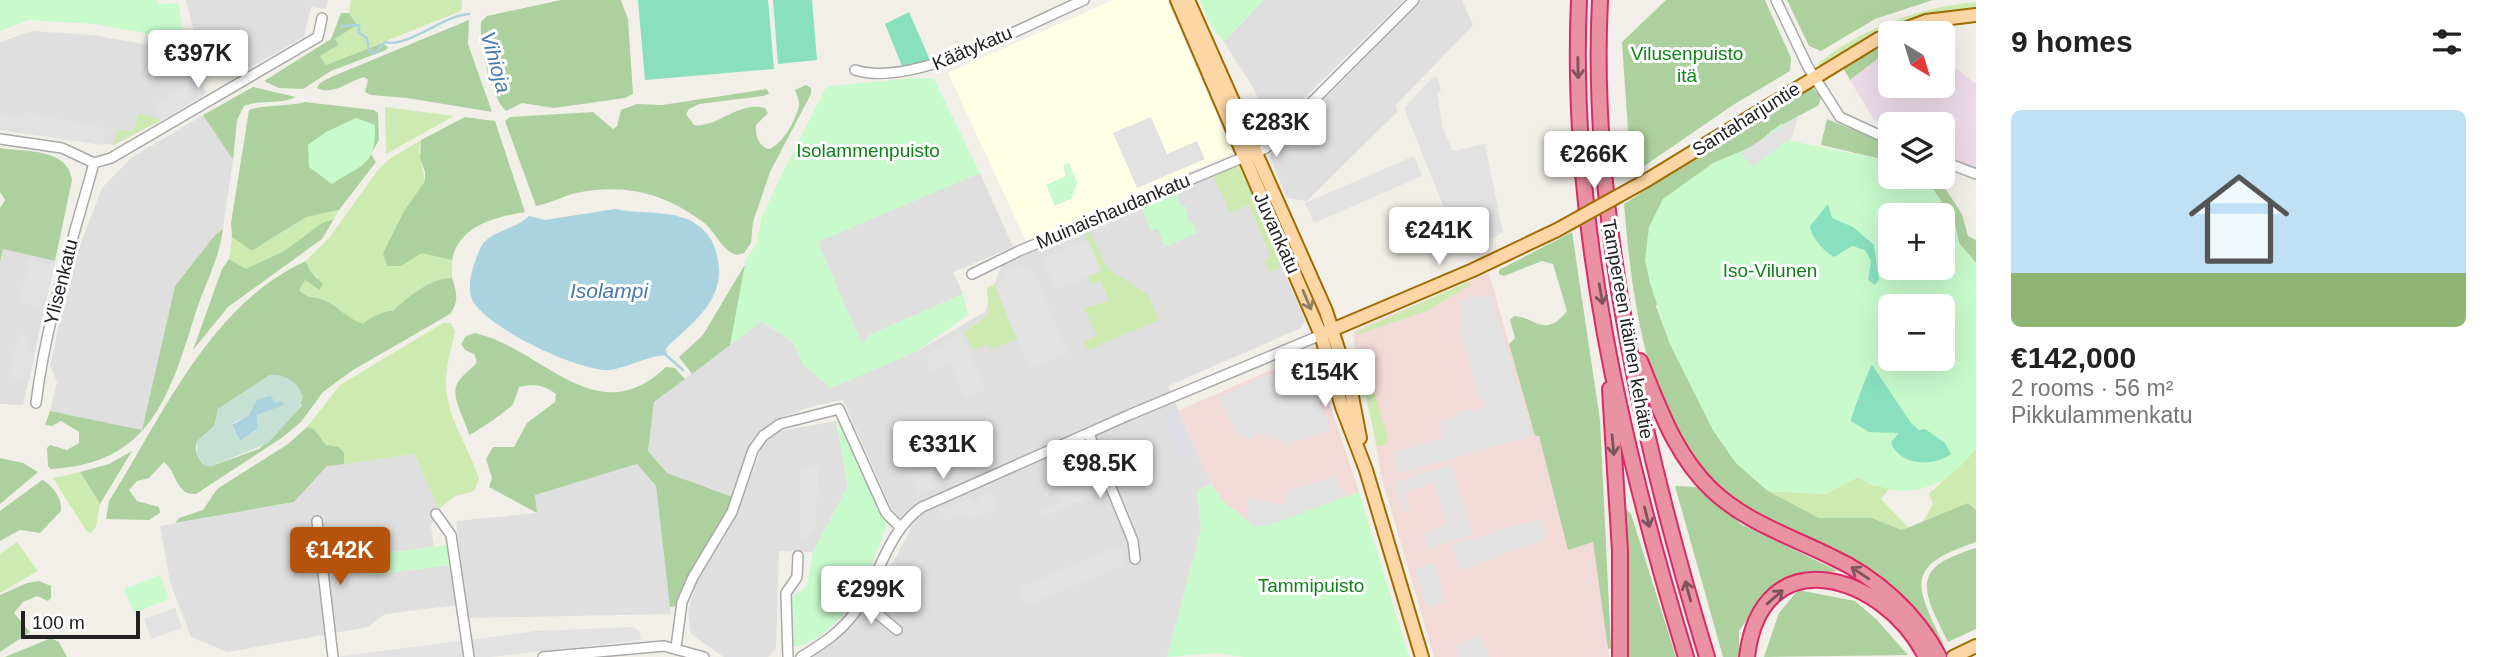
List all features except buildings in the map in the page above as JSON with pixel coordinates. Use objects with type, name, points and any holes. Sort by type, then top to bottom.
[{"type":"highway","name":"Tampereen itäinen kehätie","points":[[1578,0],[1578,70],[1588,211],[1611,353],[1633,462],[1686,657]]},
{"type":"highway","name":"Tampereen itäinen kehätie","points":[[1600,0],[1602,131],[1627,331],[1653,456],[1707,657]]},
{"type":"highway","points":[[1627,331],[1662,417],[1686,458],[1711,489],[1761,525],[1847,564],[1881,587],[1924,631],[1939,657]]},
{"type":"highway","points":[[1611,353],[1611,421],[1620,551],[1620,657]]},
{"type":"highway","points":[[1747,657],[1751,632],[1768,603],[1785,589],[1819,579],[1843,582],[1883,603],[1916,639],[1926,657]]},
{"type":"main road","name":"Juvankatu","points":[[1177,0],[1250,155],[1310,270],[1327,332],[1350,386],[1366,470],[1422,657]]},
{"type":"main road","name":"Juvankatu","points":[[1188,0],[1250,155]]},
{"type":"main road","name":"Santaharjuntie","points":[[1327,332],[1473,270],[1557,230],[1647,180],[1866,45],[1900,29],[1952,16],[1976,16]]},
{"type":"main road","points":[[1953,657],[1976,646]]},
{"type":"street","name":"Käätykatu","points":[[855,70],[869,75],[926,69],[1084,0]]},
{"type":"street","name":"Muinaishaudankatu","points":[[972,274],[1019,251],[1266,148],[1414,0]]},
{"type":"street","points":[[1776,0],[1813,77],[1840,117],[1878,134]]},
{"type":"street","points":[[0,139],[62,148],[93,163],[111,158],[318,37],[322,18]]},
{"type":"street","name":"Ylisenkatu","points":[[36,403],[41,365],[60,279],[93,163]]},
{"type":"street","points":[[1955,166],[1976,174]]},
{"type":"street","points":[[801,657],[840,630],[862,601],[900,527],[922,507],[1327,332]]},
{"type":"street","points":[[676,647],[679,616],[693,577],[732,512],[753,450],[763,436],[780,424],[839,409],[886,513],[900,527]]},
{"type":"street","points":[[1089,434],[1133,541],[1135,559]]},
{"type":"street","points":[[436,514],[451,535],[469,657]]},
{"type":"street","points":[[317,521],[333,657]]},
{"type":"street","points":[[788,657],[786,593],[797,577],[798,556]]},
{"type":"street","points":[[862,601],[897,630]]},
{"type":"street","points":[[543,657],[635,647],[676,647],[704,657]]},
{"type":"shaded area","points":[[186,0],[328,0],[326,9],[311,7],[304,37],[245,70],[197,45]]},
{"type":"shaded area","points":[[1113,0],[1167,0],[1233,153],[1026,241],[948,73]]},
{"type":"shaded area","points":[[1264,0],[1404,0],[1272,129],[1254,89],[1224,42]]},
{"type":"shaded area","points":[[1422,0],[1462,0],[1473,25],[1395,106],[1398,111],[1307,201],[1287,198],[1269,156]]},
{"type":"shaded area","points":[[32,31],[93,35],[187,52],[206,94],[115,145],[0,130],[0,42]]},
{"type":"shaded area","points":[[1878,58],[1878,98],[1955,98],[1955,68],[1976,84],[1976,169],[1955,159],[1955,112],[1878,112],[1878,123],[1850,80]]},
{"type":"shaded area","points":[[1434,76],[1438,78],[1441,91],[1437,93],[1443,129],[1453,151],[1485,144],[1503,233],[1470,249],[1460,247],[1404,108]]},
{"type":"shaded area","points":[[198,79],[206,94],[162,120],[154,105]]},
{"type":"shaded area","points":[[23,112],[106,128],[102,145],[0,130],[0,113],[22,118]]},
{"type":"shaded area","points":[[203,115],[233,160],[223,229],[215,235],[175,286],[142,431],[50,411],[57,382],[50,366],[72,266],[102,188],[131,158]]},
{"type":"shaded area","points":[[1799,115],[1792,137],[1752,167],[1741,153]]},
{"type":"shaded area","points":[[1151,117],[1167,154],[1197,141],[1205,159],[1137,188],[1113,133]]},
{"type":"shaded area","points":[[1414,156],[1422,176],[1314,223],[1305,203]]},
{"type":"shaded area","points":[[1238,163],[1305,321],[1301,328],[1168,386],[1211,484],[1197,491],[1201,529],[1167,657],[813,657],[841,636],[874,598],[911,529],[892,510],[843,400],[816,405],[766,426],[749,450],[733,497],[667,473],[648,451],[654,402],[761,321],[793,342],[803,365],[916,352],[985,312],[1001,266]]},
{"type":"shaded area","points":[[980,173],[1013,247],[953,272],[963,294],[869,335],[862,345],[817,241]]},
{"type":"shaded area","points":[[1088,240],[1101,271],[1056,290],[1043,259]]},
{"type":"shaded area","points":[[3,249],[55,261],[23,405],[0,404],[0,262]]},
{"type":"shaded area","points":[[29,259],[53,265],[42,307],[19,302]]},
{"type":"shaded area","points":[[1022,265],[1034,272],[1068,353],[1030,368],[996,288],[1005,272]]},
{"type":"shaded area","points":[[1489,273],[1535,436],[1539,436],[1568,550],[1593,541],[1609,657],[1434,657],[1381,475],[1370,408],[1355,355],[1354,331]]},
{"type":"shaded area","points":[[1473,294],[1477,298],[1491,294],[1533,436],[1399,473],[1393,452],[1443,437],[1439,421],[1458,417],[1457,412],[1473,408],[1475,412],[1486,406],[1484,398],[1480,399],[1460,332],[1463,311],[1460,303]]},
{"type":"shaded area","points":[[962,333],[985,389],[964,397],[950,364],[931,371],[926,356]]},
{"type":"shaded area","points":[[19,334],[30,336],[26,352],[35,354],[29,381],[8,376]]},
{"type":"shaded area","points":[[1299,358],[1318,367],[1359,492],[1271,524],[1253,526],[1223,501],[1211,484],[1179,410]]},
{"type":"shaded area","points":[[1291,366],[1312,372],[1330,430],[1283,446],[1281,439],[1254,433],[1253,439],[1238,436],[1218,396]]},
{"type":"shaded area","points":[[270,375],[291,380],[303,397],[299,409],[268,443],[212,466],[203,465],[197,454],[197,441],[214,426],[218,409]],"holes":[[[269,395],[276,403],[281,400],[283,405],[257,415],[255,431],[240,441],[232,426],[235,422],[249,415],[264,397]]]},
{"type":"shaded area","points":[[1175,410],[1192,452],[1181,457],[1164,415]]},
{"type":"shaded area","points":[[836,421],[848,486],[813,552],[779,551],[776,648],[768,657],[724,657],[691,634],[688,612],[697,579],[728,531],[765,440],[775,432]]},
{"type":"shaded area","points":[[414,454],[439,509],[431,526],[434,547],[367,555],[369,575],[452,565],[457,605],[385,614],[368,627],[228,652],[191,637],[170,582],[160,526],[294,502],[327,466]]},
{"type":"shaded area","points":[[949,459],[957,479],[918,495],[910,476]]},
{"type":"shaded area","points":[[637,464],[656,486],[671,614],[468,618],[456,521],[537,513],[535,495]]},
{"type":"shaded area","points":[[1093,464],[1105,490],[1041,518],[1038,511],[1060,502],[1050,480]]},
{"type":"shaded area","points":[[1451,465],[1473,534],[1428,549],[1423,533],[1447,525],[1434,483],[1404,492],[1410,511],[1404,513],[1395,482]]},
{"type":"shaded area","points":[[801,466],[818,467],[816,528],[805,538],[800,538]]},
{"type":"shaded area","points":[[1337,476],[1344,497],[1271,524],[1253,526],[1247,521],[1247,498],[1285,505],[1288,490]]},
{"type":"shaded area","points":[[991,490],[999,509],[987,514],[983,511],[984,514],[969,520],[961,515],[946,522],[941,511],[954,505],[957,510],[957,504],[970,499],[973,504],[980,501],[978,495]]},
{"type":"shaded area","points":[[1541,518],[1546,538],[1459,571],[1452,545]]},
{"type":"shaded area","points":[[1120,545],[1126,558],[1121,560],[1123,565],[1027,606],[1019,588]]},
{"type":"shaded area","points":[[1434,563],[1446,602],[1426,607],[1415,569]]},
{"type":"shaded area","points":[[175,608],[182,628],[151,639],[144,619]]},
{"type":"shaded area","points":[[632,627],[639,630],[641,640],[490,657],[336,657],[536,631]]},
{"type":"shaded area","points":[[1480,635],[1490,657],[1456,657],[1459,655],[1455,646]]},
{"type":"green space","points":[[0,0],[156,0],[159,4],[178,3],[185,41],[95,24],[29,20],[0,31]]},
{"type":"green space","points":[[351,0],[462,0],[461,11],[326,65],[320,56],[338,46],[335,39],[357,25],[349,13]]},
{"type":"green space","points":[[561,0],[621,0],[628,19],[633,94],[625,98],[554,108],[522,103],[506,111],[495,94],[487,69],[481,22],[487,16]]},
{"type":"green space","points":[[638,0],[768,0],[774,69],[645,80]]},
{"type":"green space","points":[[773,0],[812,0],[817,60],[778,64]]},
{"type":"green space","points":[[1200,0],[1264,0],[1224,42],[1210,25]]},
{"type":"green space","name":"Vilusenpuisto itä","points":[[1666,0],[1765,0],[1791,58],[1790,71],[1733,105],[1631,175],[1622,42]]},
{"type":"green space","points":[[1787,0],[1933,0],[1875,19],[1821,51],[1809,46]]},
{"type":"green space","points":[[1976,2],[1976,10],[1955,11],[1912,21],[1894,21],[1933,9]]},
{"type":"green space","points":[[909,12],[930,60],[902,66],[885,24]]},
{"type":"green space","points":[[341,13],[349,13],[357,25],[335,39],[339,45],[320,56],[326,65],[382,43],[388,47],[386,50],[331,71],[303,89],[279,88],[264,81],[331,39]]},
{"type":"green space","points":[[469,20],[468,44],[492,112],[371,95],[365,92],[368,80],[364,77],[335,89],[317,88],[331,77]]},
{"type":"green space","points":[[1878,28],[1878,35],[1824,64],[1816,65],[1833,52]]},
{"type":"green space","points":[[1878,46],[1878,58],[1850,80],[1842,66]]},
{"type":"green space","name":"Isolammenpuisto","points":[[914,78],[934,79],[980,173],[818,242],[862,345],[869,335],[963,294],[968,315],[916,352],[831,388],[803,365],[793,342],[762,321],[730,345],[746,259],[756,245],[762,217],[775,188],[825,89],[830,86]]},
{"type":"green space","points":[[1809,84],[1821,96],[1819,105],[1771,131],[1656,306],[1670,344],[1713,430],[1736,463],[1768,491],[1819,518],[1872,518],[1902,530],[1968,503],[1976,510],[1976,542],[1937,559],[1922,579],[1926,605],[1943,643],[1941,645],[1910,608],[1869,581],[1761,522],[1741,508],[1710,479],[1685,446],[1666,410],[1651,370],[1641,329],[1633,287],[1624,204]]},
{"type":"green space","points":[[806,85],[811,88],[811,94],[770,172],[753,222],[751,243],[744,253],[737,255],[727,249],[703,222],[688,212],[659,197],[643,193],[594,190],[571,194],[536,206],[505,121],[510,117],[593,112],[613,129],[617,126],[621,110],[637,104],[662,105],[767,89],[769,94],[763,96],[699,104],[689,109],[686,114],[694,125],[702,125],[746,108],[765,108],[768,113],[756,125],[756,133],[760,144],[770,149],[784,136],[795,118],[799,104],[795,90]]},
{"type":"green space","points":[[253,87],[296,97],[244,106],[237,120],[233,160],[203,115]]},
{"type":"green space","points":[[305,102],[374,110],[378,113],[379,140],[371,154],[376,162],[339,210],[306,217],[252,251],[232,237],[231,223],[249,110]]},
{"type":"green space","points":[[385,107],[454,116],[386,154]]},
{"type":"green space","points":[[139,113],[162,120],[113,145],[118,130],[133,131]]},
{"type":"green space","points":[[465,117],[495,121],[525,212],[490,220],[470,231],[456,248],[452,260],[422,253],[401,266],[387,266],[383,253],[404,211],[425,181],[420,158],[421,140]]},
{"type":"green space","points":[[356,118],[375,125],[373,149],[366,162],[332,184],[309,167],[308,145],[326,132]]},
{"type":"green space","points":[[1827,119],[1878,140],[1878,158],[1821,145]]},
{"type":"green space","name":"Iso-Vilunen","points":[[1782,123],[1791,141],[1878,159],[1878,189],[1933,189],[1942,203],[1878,203],[1878,280],[1955,280],[1955,225],[1959,243],[1976,263],[1976,449],[1951,474],[1937,483],[1908,491],[1892,490],[1858,477],[1825,494],[1768,491],[1736,463],[1713,430],[1670,344],[1645,260],[1649,227],[1663,199],[1713,163],[1753,146]]},
{"type":"green space","points":[[421,140],[419,151],[425,181],[404,211],[390,241],[387,266],[401,265],[418,254],[431,253],[452,260],[452,278],[428,284],[393,311],[377,315],[363,324],[329,302],[301,293],[298,290],[305,280],[318,290],[318,277],[310,271],[306,261],[329,238],[378,170],[388,160]]},
{"type":"green space","points":[[0,148],[33,151],[54,157],[63,162],[69,170],[72,180],[55,261],[3,249],[0,262],[0,208],[5,200],[0,192]]},
{"type":"green space","points":[[1069,163],[1077,183],[1072,198],[1055,206],[1046,185],[1066,176],[1063,165]]},
{"type":"green space","points":[[1235,164],[1239,165],[1282,262],[1279,268],[1269,272],[1264,261],[1271,257],[1249,205],[1230,213],[1214,177],[1214,174]]},
{"type":"green space","points":[[1180,188],[1182,193],[1177,196],[1181,207],[1185,205],[1189,222],[1192,221],[1197,233],[1165,247],[1157,228],[1151,231],[1141,205]]},
{"type":"green space","points":[[1933,189],[1946,189],[1955,203],[1942,203]]},
{"type":"green space","points":[[1955,203],[1962,214],[1968,236],[1976,240],[1976,263],[1959,243],[1955,225]]},
{"type":"green space","points":[[1828,204],[1832,218],[1853,227],[1874,245],[1879,280],[1875,285],[1868,280],[1871,261],[1865,250],[1852,246],[1834,257],[1822,247],[1810,226]]},
{"type":"green space","points":[[339,210],[334,219],[322,223],[284,251],[246,270],[229,259],[232,237],[253,251],[306,217]]},
{"type":"green space","points":[[334,219],[322,239],[228,307],[193,350],[222,269],[229,259],[246,269],[284,251],[322,223]]},
{"type":"green space","points":[[1088,228],[1107,268],[1148,295],[1159,320],[1088,350],[1084,342],[1097,336],[1084,308],[1109,301],[1101,281],[1091,284],[1088,276],[1100,271],[1083,230]]},
{"type":"green space","points":[[223,229],[215,262],[175,373],[164,398],[142,430],[175,286],[215,235]]},
{"type":"green space","points":[[1572,232],[1600,420],[1611,648],[1608,649],[1593,542],[1568,550],[1539,436],[1535,436],[1509,344],[1515,338],[1510,320],[1514,316],[1546,325],[1553,324],[1567,311],[1553,264],[1542,261],[1504,276],[1499,274],[1499,270]]},
{"type":"green space","points":[[306,261],[310,271],[323,284],[319,290],[305,280],[299,290],[329,303],[363,324],[377,315],[393,311],[420,289],[444,279],[452,278],[456,301],[450,314],[353,370],[323,392],[301,422],[283,437],[196,494],[184,491],[164,462],[149,478],[137,481],[129,490],[137,501],[159,507],[160,513],[149,520],[106,519],[109,501],[191,366],[215,334],[242,305],[272,280]],"holes":[[[270,375],[302,405],[259,449],[212,466],[203,465],[198,457],[197,442],[215,424],[218,409]]]},
{"type":"green space","points":[[744,266],[750,266],[730,345],[692,374],[679,357],[703,335]]},
{"type":"green space","points":[[1469,281],[1469,285],[1429,310],[1360,334],[1354,333]]},
{"type":"green space","points":[[994,284],[1017,339],[990,350],[988,344],[973,350],[965,332],[989,314],[987,288]]},
{"type":"green space","points":[[443,323],[451,323],[455,331],[447,372],[447,397],[454,421],[479,478],[474,491],[455,496],[439,509],[414,454],[344,464],[344,453],[326,445],[314,429],[307,427],[340,385]]},
{"type":"green space","points":[[475,333],[500,342],[570,381],[593,390],[616,392],[640,385],[666,367],[675,368],[685,379],[654,402],[648,451],[667,473],[733,497],[676,606],[670,607],[656,486],[637,464],[535,495],[537,513],[489,487],[492,478],[486,459],[493,447],[514,447],[527,423],[555,402],[556,394],[538,386],[519,387],[511,406],[469,435],[457,401],[456,388],[460,379],[477,362],[474,354],[465,350],[461,344],[466,336]]},
{"type":"green space","points":[[1357,354],[1364,376],[1369,376],[1387,435],[1388,443],[1377,447]]},
{"type":"green space","points":[[1872,365],[1911,423],[1945,443],[1951,454],[1935,461],[1909,460],[1895,450],[1891,442],[1899,433],[1869,432],[1851,421]]},
{"type":"green space","points":[[50,411],[142,430],[133,440],[112,454],[85,464],[51,469],[48,466],[47,448],[50,445],[67,450],[79,443],[79,432],[61,421],[52,426],[45,425]]},
{"type":"green space","points":[[841,420],[880,513],[888,521],[866,577],[843,614],[830,629],[814,640],[795,647],[791,643],[792,597],[807,586],[813,552],[848,486],[836,421]]},
{"type":"green space","points":[[307,427],[314,429],[326,445],[339,447],[344,453],[344,464],[327,466],[294,502],[175,523],[179,518],[203,510],[217,489],[288,444]]},
{"type":"green space","points":[[1976,449],[1976,510],[1968,503],[1923,522],[1933,503],[1929,494]]},
{"type":"green space","points":[[132,451],[100,504],[80,472],[109,464]]},
{"type":"green space","points":[[0,458],[23,463],[38,472],[0,504]]},
{"type":"green space","points":[[80,472],[100,504],[96,527],[91,533],[87,532],[53,478]]},
{"type":"green space","points":[[1858,477],[1872,485],[1890,488],[1881,499],[1909,528],[1902,530],[1872,518],[1819,518],[1768,491],[1825,494]]},
{"type":"green space","points":[[42,480],[56,493],[61,511],[40,533],[20,530],[0,541],[0,511]]},
{"type":"green space","name":"Tammipuisto","points":[[1211,484],[1223,501],[1254,526],[1271,524],[1359,492],[1409,657],[1244,657],[1218,653],[1167,657],[1201,529],[1197,491]]},
{"type":"green space","points":[[1675,486],[1698,487],[1741,524],[1838,571],[1796,576],[1763,596],[1739,631],[1739,657],[1723,657]]},
{"type":"green space","points":[[1626,509],[1631,514],[1676,657],[1629,657]]},
{"type":"green space","points":[[17,542],[38,571],[0,593],[0,554]]},
{"type":"green space","points":[[449,545],[452,565],[369,575],[366,555]]},
{"type":"green space","points":[[1976,548],[1976,629],[1948,642],[1932,607],[1927,582],[1931,572],[1940,564]]},
{"type":"green space","points":[[160,575],[169,599],[134,613],[124,589]]},
{"type":"green space","points":[[39,581],[51,586],[51,598],[48,601],[37,596],[23,602],[14,613],[30,632],[0,652],[0,595],[27,583]]},
{"type":"green space","points":[[1798,590],[1855,601],[1877,620],[1908,655],[1764,657],[1779,613]]},
{"type":"green space","points":[[51,638],[59,642],[67,657],[5,657]]},
{"type":"water","name":"Isolampi","points":[[615,209],[684,218],[702,229],[714,246],[719,278],[715,292],[700,315],[666,348],[667,356],[655,356],[613,369],[592,368],[554,355],[515,336],[483,314],[474,303],[470,290],[471,275],[481,247],[490,237],[529,216],[545,220]]},
{"type":"water","points":[[270,395],[276,403],[281,400],[284,405],[257,415],[257,429],[240,441],[232,425],[249,415],[257,400]]},
{"type":"waterway","points":[[341,26],[359,25],[359,33],[367,38],[369,50],[374,54],[385,42],[404,40],[469,14]]},
{"type":"waterway","points":[[667,356],[683,370]]},
{"type":"water label","name":"Vihioja","points":[[496,62]]}]
